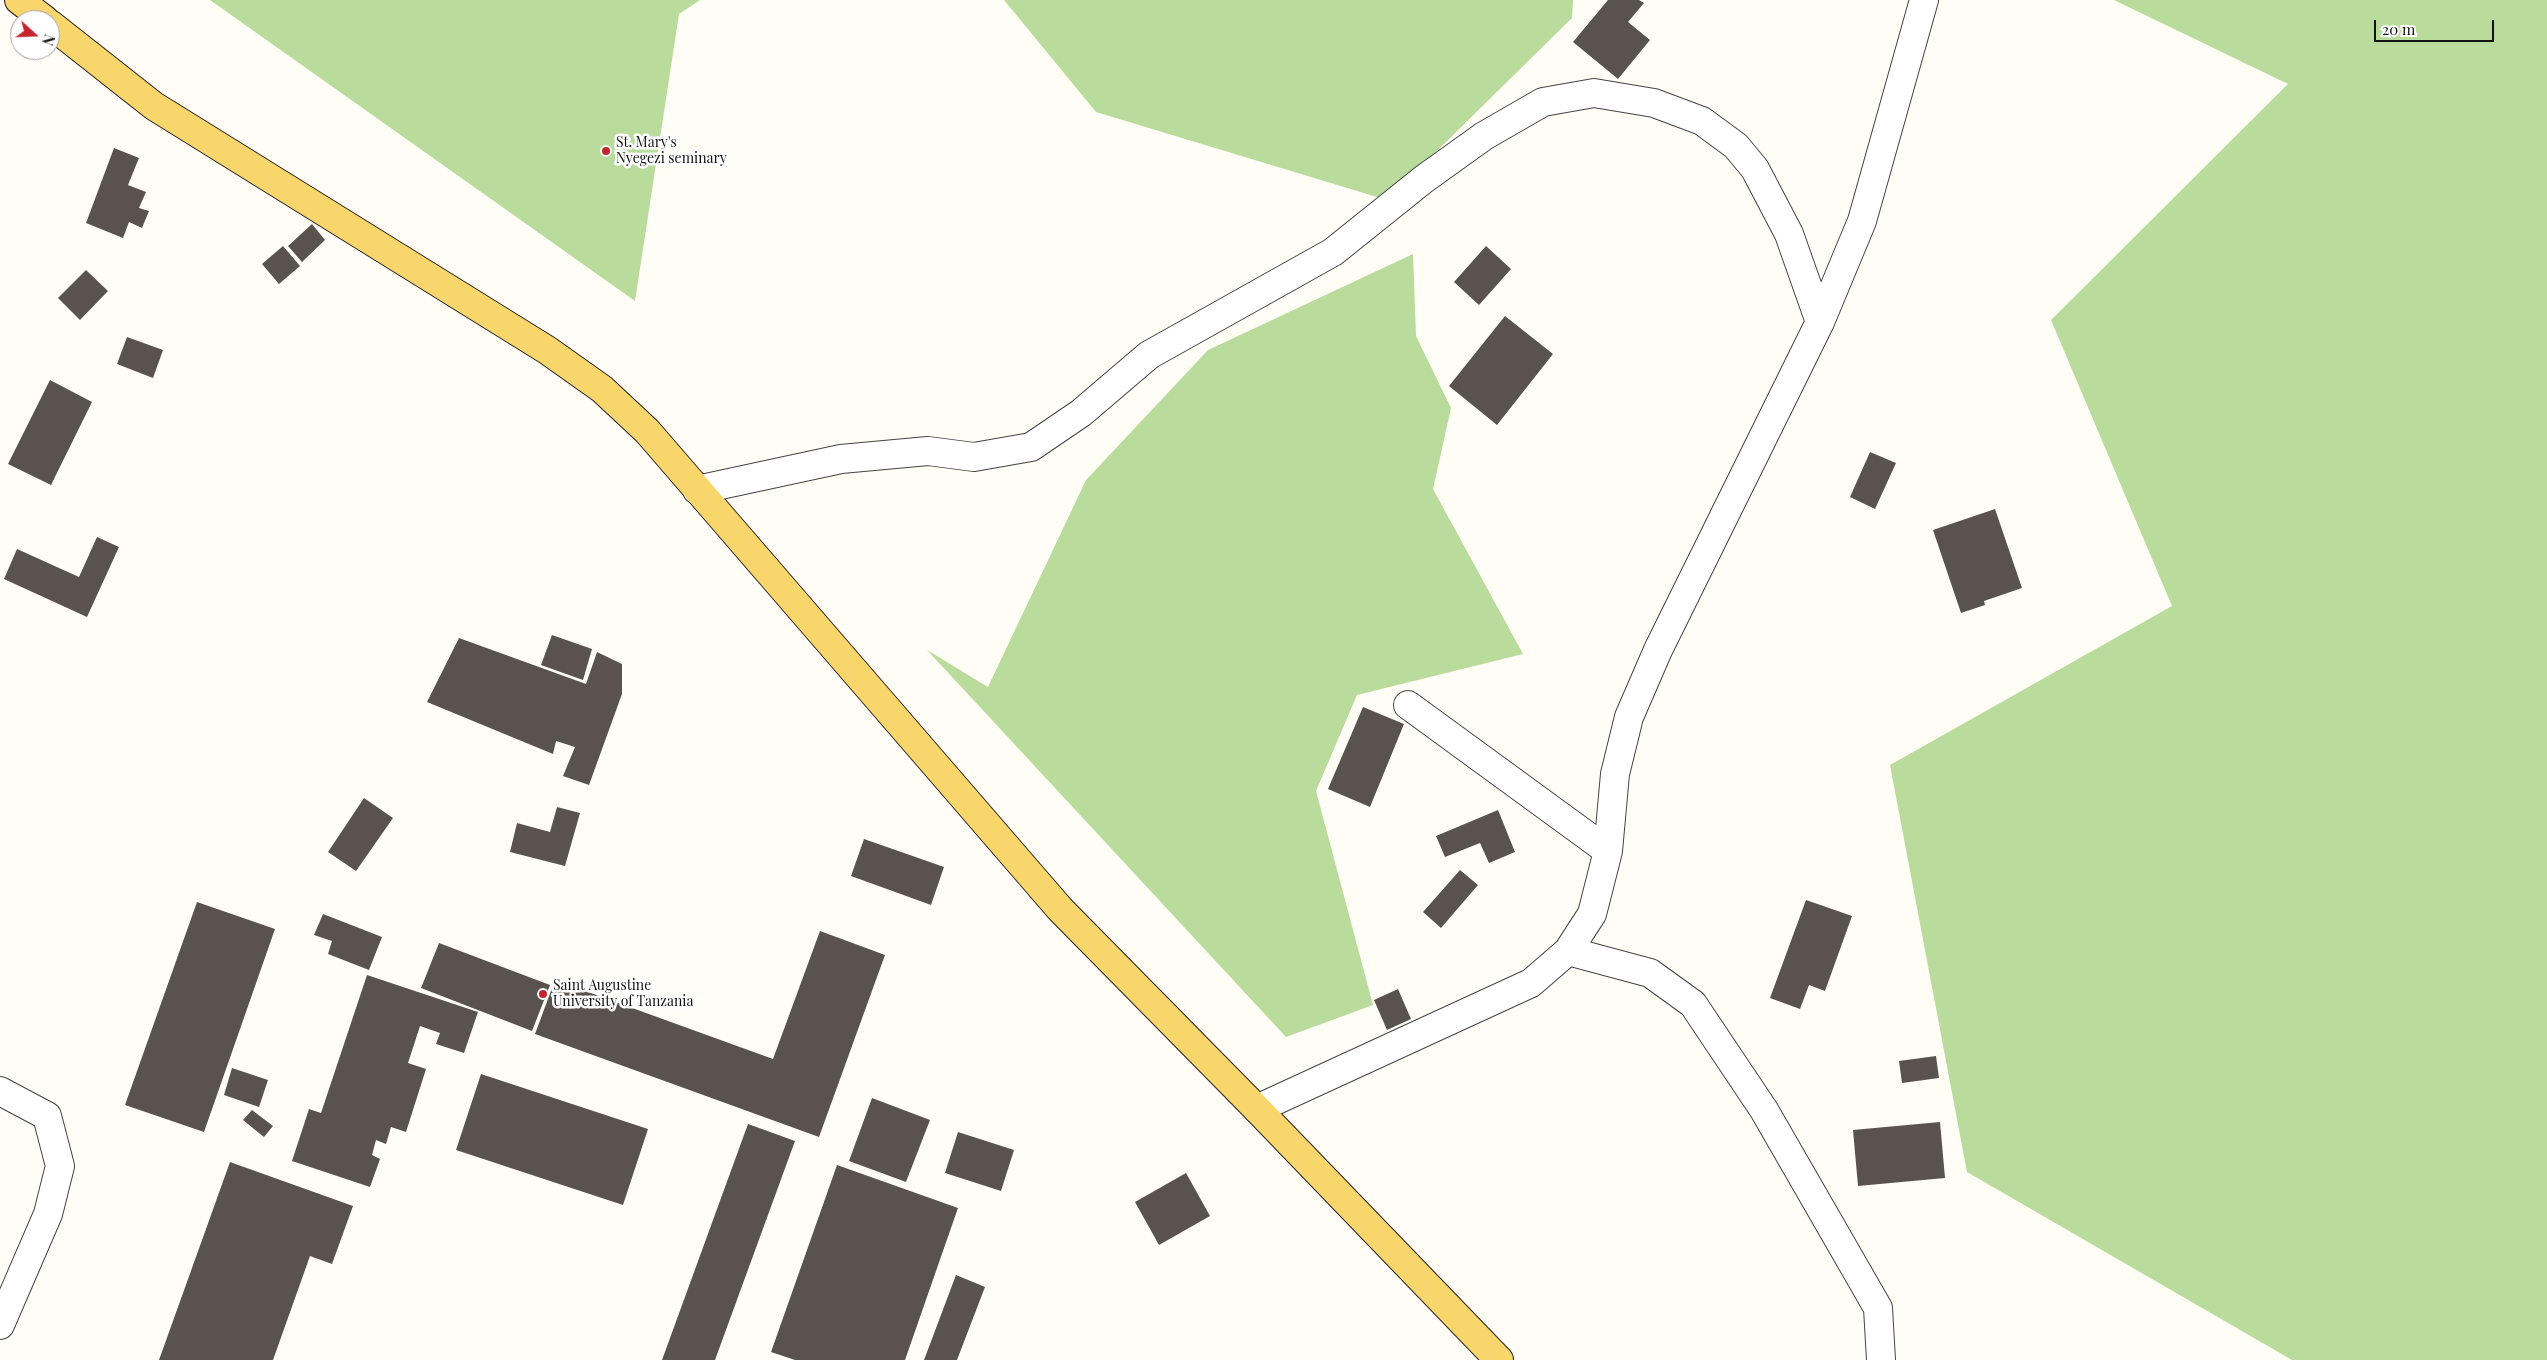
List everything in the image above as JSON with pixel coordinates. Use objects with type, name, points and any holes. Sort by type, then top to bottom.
[{"type":"main road","points":[[20,0],[32,10]]},
{"type":"main road","points":[[60,32],[154,106],[547,350],[602,389],[647,431],[1060,909],[1257,1109],[1499,1360]]},
{"type":"lane","points":[[1257,1109],[1531,983],[1568,951],[1592,914],[1608,851],[1615,774],[1629,717],[1658,650],[1820,322],[1862,221],[1924,0]]},
{"type":"lane","points":[[698,490],[841,459],[928,451],[974,457],[1031,446],[1081,413],[1149,355],[1334,252],[1424,179],[1484,136],[1543,102],[1594,94],[1662,106],[1702,122],[1736,146],[1755,169],[1789,234],[1820,322]]},
{"type":"lane","points":[[1408,705],[1608,851]]},
{"type":"lane","points":[[1568,951],[1650,973],[1692,1004],[1764,1110],[1878,1308],[1881,1360]]},
{"type":"lane","points":[[0,1090],[47,1116],[60,1166],[48,1214],[0,1325]]},
{"type":"green space","points":[[210,0],[700,0],[679,14],[635,301]]},
{"type":"green space","points":[[1004,0],[1573,0],[1572,18],[1387,200],[1096,112]]},
{"type":"green space","points":[[2114,0],[2547,0],[2547,1360],[2292,1360],[1967,1172],[1890,765],[2172,606],[2051,320],[2288,84]]},
{"type":"green space","points":[[1413,254],[1416,336],[1451,408],[1433,489],[1523,654],[1357,695],[1316,791],[1373,1005],[1286,1037],[927,650],[988,687],[1086,480],[1208,350]]},
{"type":"building","points":[[1608,0],[1639,0],[1644,3],[1628,22],[1650,40],[1618,79],[1573,42]]},
{"type":"building","points":[[114,148],[139,158],[128,185],[146,192],[139,208],[149,211],[142,228],[129,222],[123,238],[86,223]]},
{"type":"building","points":[[312,224],[325,240],[302,262],[288,246]]},
{"type":"building","points":[[283,246],[300,266],[279,284],[262,264]]},
{"type":"building","points":[[1486,246],[1511,269],[1479,305],[1454,282]]},
{"type":"building","points":[[86,270],[108,291],[80,320],[58,298]]},
{"type":"building","points":[[1505,316],[1553,354],[1497,425],[1449,386]]},
{"type":"building","points":[[127,337],[163,350],[153,378],[117,364]]},
{"type":"building","points":[[50,380],[92,402],[51,485],[8,464]]},
{"type":"building","points":[[1870,452],[1896,463],[1875,509],[1850,497]]},
{"type":"building","points":[[1995,509],[2022,588],[1984,601],[1985,605],[1961,613],[1933,530]]},
{"type":"building","points":[[97,537],[119,547],[87,617],[4,579],[17,549],[79,577]]},
{"type":"building","points":[[552,635],[592,649],[583,680],[541,665]]},
{"type":"building","points":[[459,638],[586,684],[597,652],[622,664],[622,694],[589,785],[563,776],[575,747],[556,741],[553,754],[427,702]]},
{"type":"building","points":[[1363,707],[1404,724],[1370,807],[1328,789]]},
{"type":"building","points":[[364,798],[393,818],[356,871],[328,852]]},
{"type":"building","points":[[557,807],[580,813],[565,866],[510,852],[517,823],[550,832]]},
{"type":"building","points":[[1498,810],[1515,852],[1489,863],[1480,843],[1445,857],[1436,836]]},
{"type":"building","points":[[864,839],[944,867],[931,905],[851,876]]},
{"type":"building","points":[[1460,870],[1478,885],[1441,928],[1423,912]]},
{"type":"building","points":[[1806,900],[1852,916],[1825,991],[1809,985],[1800,1009],[1770,998]]},
{"type":"building","points":[[197,902],[275,929],[204,1132],[125,1105]]},
{"type":"building","points":[[323,914],[382,937],[369,970],[328,954],[332,941],[314,935]]},
{"type":"building","points":[[820,931],[885,955],[819,1137],[535,1034],[555,980],[773,1059]]},
{"type":"building","points":[[439,943],[550,985],[532,1031],[421,988]]},
{"type":"building","points":[[367,975],[478,1012],[464,1053],[436,1044],[440,1033],[420,1026],[408,1063],[426,1069],[406,1132],[391,1127],[386,1144],[376,1140],[372,1155],[380,1159],[370,1187],[292,1161],[309,1109],[321,1113]]},
{"type":"building","points":[[1398,989],[1411,1019],[1387,1030],[1374,1000]]},
{"type":"building","points":[[1936,1056],[1939,1078],[1902,1083],[1899,1061]]},
{"type":"building","points":[[232,1068],[268,1080],[259,1107],[224,1095]]},
{"type":"building","points":[[481,1074],[648,1129],[623,1205],[456,1150]]},
{"type":"building","points":[[872,1098],[930,1120],[906,1182],[849,1161]]},
{"type":"building","points":[[252,1110],[273,1126],[264,1137],[243,1120]]},
{"type":"building","points":[[1940,1122],[1945,1178],[1858,1186],[1853,1130]]},
{"type":"building","points":[[748,1124],[795,1141],[715,1360],[662,1360]]},
{"type":"building","points":[[958,1132],[1014,1150],[1001,1191],[945,1173]]},
{"type":"building","points":[[230,1162],[353,1206],[332,1264],[310,1256],[273,1360],[159,1360]]},
{"type":"building","points":[[837,1165],[958,1208],[905,1360],[795,1360],[771,1352]]},
{"type":"building","points":[[1186,1173],[1210,1216],[1159,1245],[1135,1202]]},
{"type":"building","points":[[956,1275],[985,1287],[957,1360],[924,1360]]},
{"type":"place","name":"St. Mary's Nyegezi seminary","points":[[606,151]]},
{"type":"place","name":"Saint Augustine University of Tanzania","points":[[543,994]]}]
